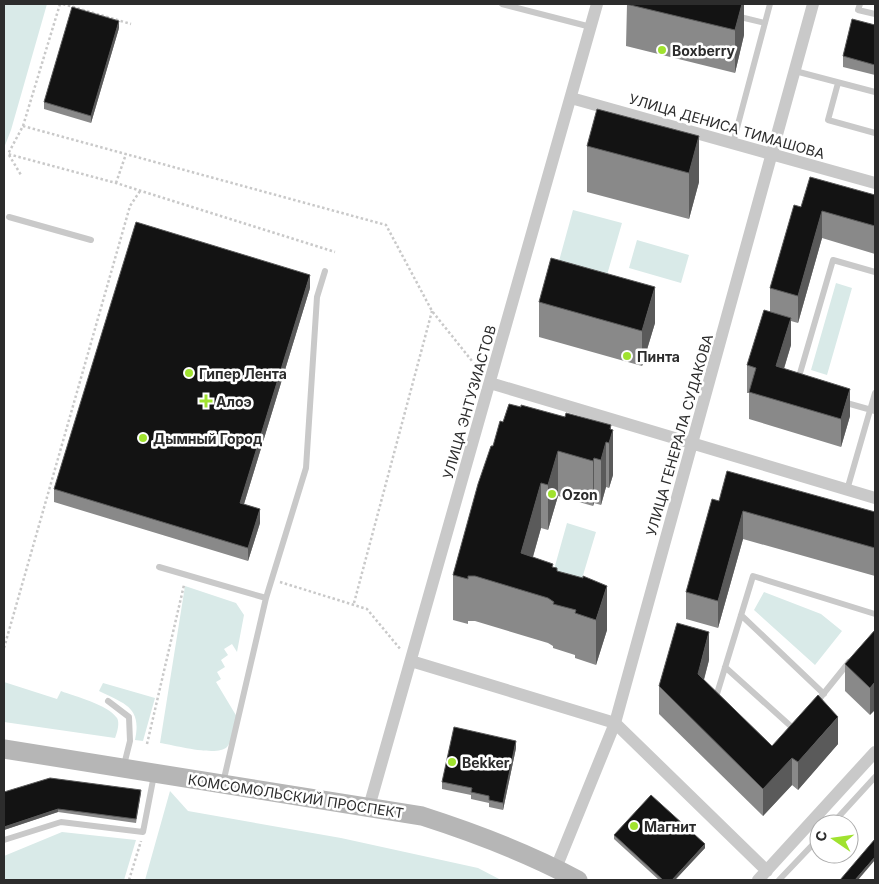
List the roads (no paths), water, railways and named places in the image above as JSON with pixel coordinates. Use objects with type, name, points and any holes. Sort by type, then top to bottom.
[{"type":"street","name":"УЛИЦА ЭНТУЗИАСТОВ","points":[[369,807],[597,4]]},
{"type":"street","name":"УЛИЦА ГЕНЕРАЛА СУДАКОВА","points":[[556,868],[615,723],[813,4]]},
{"type":"street","name":"УЛИЦА ДЕНИСА ТИМАШОВА","points":[[571,98],[875,183]]},
{"type":"street","points":[[490,383],[875,498]]},
{"type":"street","points":[[411,662],[615,723],[767,870]]},
{"type":"street","name":"КОМСОМОЛЬСКИЙ ПРОСПЕКТ","points":[[4,749],[422,816],[471,831],[556,868],[578,880]]},
{"type":"street","points":[[758,880],[875,752]]},
{"type":"lane","points":[[502,4],[591,27]]},
{"type":"lane","points":[[733,143],[770,4]]},
{"type":"lane","points":[[860,4],[858,10],[875,14]]},
{"type":"lane","points":[[727,14],[765,23]]},
{"type":"lane","points":[[795,72],[875,92]]},
{"type":"lane","points":[[838,83],[828,120],[875,133]]},
{"type":"lane","points":[[9,217],[91,240]]},
{"type":"lane","points":[[796,388],[833,260],[875,272]]},
{"type":"lane","points":[[222,784],[266,598],[306,468],[317,297],[326,271]]},
{"type":"lane","points":[[847,490],[873,411],[875,393]]},
{"type":"lane","points":[[833,399],[873,411]]},
{"type":"lane","points":[[159,567],[266,598]]},
{"type":"lane","points":[[723,704],[716,697],[753,576],[875,614]]},
{"type":"lane","points":[[741,615],[824,694]]},
{"type":"lane","points":[[812,708],[852,658]]},
{"type":"lane","points":[[726,667],[795,730]]},
{"type":"lane","points":[[108,701],[129,717],[130,741],[123,769]]},
{"type":"lane","points":[[790,736],[801,722]]},
{"type":"lane","points":[[4,840],[61,822],[144,832],[155,774]]},
{"type":"lane","points":[[841,814],[875,777]]},
{"type":"lane","points":[[779,880],[809,848]]},
{"type":"place","name":"Boxberry","points":[[662,50]]},
{"type":"place","name":"Пинта","points":[[627,356]]},
{"type":"place","name":"Гипер Лента","points":[[189,373]]},
{"type":"place","name":"Алоэ","points":[[206,401]]},
{"type":"place","name":"Дымный Город","points":[[143,438]]},
{"type":"place","name":"Ozon","points":[[552,494]]},
{"type":"place","name":"Bekker","points":[[452,762]]},
{"type":"place","name":"Магнит","points":[[634,826]]}]
